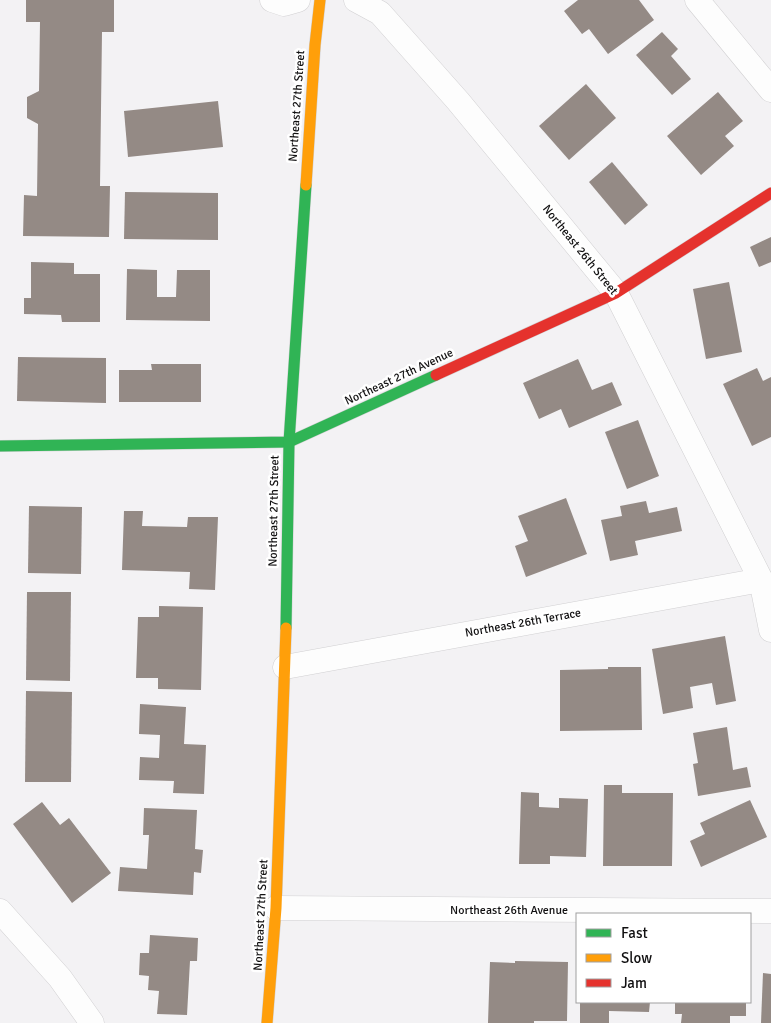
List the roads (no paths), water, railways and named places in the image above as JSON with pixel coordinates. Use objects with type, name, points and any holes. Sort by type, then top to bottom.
[{"type":"street","points":[[272,0],[284,4],[298,0]]},
{"type":"street","name":"Northeast 27th Street","points":[[267,1023],[276,908],[285,667],[289,442],[315,45],[320,0]]},
{"type":"street","name":"Northeast 26th Street","points":[[356,0],[380,13],[458,102],[616,293],[761,580],[771,630]]},
{"type":"street","points":[[698,0],[771,90]]},
{"type":"street","name":"Northeast 27th Avenue","points":[[0,446],[289,442],[616,293],[771,193]]},
{"type":"street","name":"Northeast 26th Terrace","points":[[285,667],[761,580]]},
{"type":"street","name":"Northeast 26th Avenue","points":[[276,908],[771,911]]},
{"type":"street","points":[[0,910],[60,978],[92,1023]]}]
